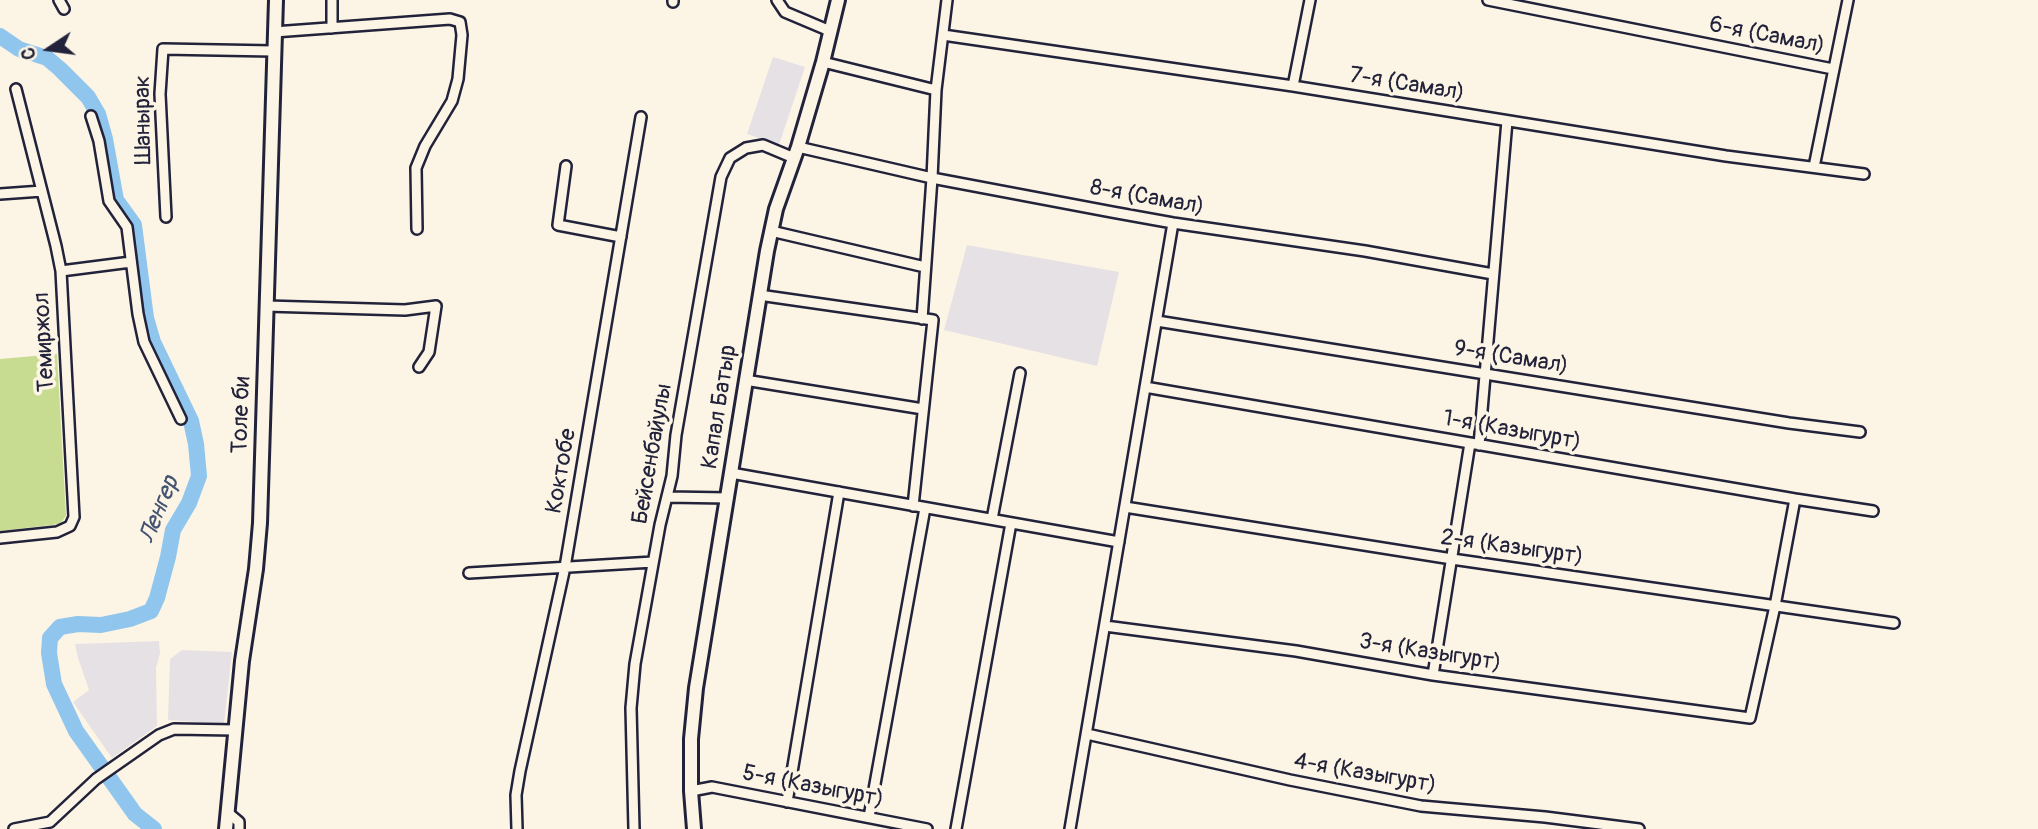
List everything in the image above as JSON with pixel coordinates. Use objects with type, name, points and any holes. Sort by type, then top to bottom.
[{"type":"main road","name":"Толе би","points":[[226,829],[242,660],[260,523],[276,0]]},
{"type":"main road","name":"Капал Батыр","points":[[694,829],[691,739],[696,688],[745,380],[776,209],[823,62],[838,0]]},
{"type":"street","points":[[59,0],[64,9]]},
{"type":"street","points":[[332,0],[332,28]]},
{"type":"street","points":[[776,0],[785,12],[830,31]]},
{"type":"street","points":[[922,319],[936,90],[947,0]]},
{"type":"street","points":[[1293,86],[1310,0]]},
{"type":"street","name":"6-я (Самал)","points":[[1488,0],[1833,69]]},
{"type":"street","points":[[1814,167],[1848,0]]},
{"type":"street","points":[[274,32],[450,19],[460,22],[462,35],[458,79],[452,101],[425,146],[416,168],[417,229]]},
{"type":"street","name":"7-я (Самал)","points":[[943,35],[1293,86],[1726,156],[1864,174]]},
{"type":"street","name":"Шанырак","points":[[166,217],[160,94],[163,49],[273,51]]},
{"type":"street","points":[[823,62],[936,90]]},
{"type":"street","name":"Темиржол","points":[[0,538],[57,532],[70,526],[74,517],[61,271],[16,89]]},
{"type":"street","points":[[91,116],[99,141],[109,201],[127,227],[144,342],[181,419]]},
{"type":"street","name":"Коктобе","points":[[517,829],[516,795],[520,771],[565,567],[641,117]]},
{"type":"street","points":[[1433,675],[1475,444],[1485,373],[1507,121]]},
{"type":"street","name":"Бейсенбайулы","points":[[635,829],[631,708],[635,664],[672,476],[676,435],[721,177],[730,158],[746,148],[763,145],[796,152]]},
{"type":"street","name":"8-я (Самал)","points":[[796,152],[1173,223],[1365,251],[1493,274]]},
{"type":"street","points":[[566,166],[558,225],[621,237]]},
{"type":"street","points":[[0,194],[42,191]]},
{"type":"street","points":[[1070,829],[1173,223]]},
{"type":"street","points":[[771,231],[925,267]]},
{"type":"street","points":[[61,271],[131,261]]},
{"type":"street","points":[[760,295],[933,320],[913,506]]},
{"type":"street","points":[[266,306],[405,310],[436,306],[429,352],[419,366]]},
{"type":"street","name":"9-я (Самал)","points":[[1157,321],[1789,423],[1860,432]]},
{"type":"street","points":[[992,519],[1020,373]]},
{"type":"street","points":[[745,380],[923,409]]},
{"type":"street","name":"1-я (Казыгурт)","points":[[1145,387],[1873,511]]},
{"type":"street","points":[[732,473],[1119,542]]},
{"type":"street","points":[[788,803],[839,492]]},
{"type":"street","points":[[667,496],[727,498]]},
{"type":"street","points":[[1775,606],[1795,499]]},
{"type":"street","name":"2-я (Казыгурт)","points":[[1125,507],[1452,559],[1894,623]]},
{"type":"street","points":[[869,817],[925,508]]},
{"type":"street","points":[[956,829],[1012,523]]},
{"type":"street","points":[[469,573],[653,562]]},
{"type":"street","name":"3-я (Казыгурт)","points":[[1105,626],[1296,651],[1433,675],[1750,718],[1775,606]]},
{"type":"street","points":[[13,829],[50,822],[96,779],[159,735],[174,729],[235,730]]},
{"type":"street","name":"4-я (Казыгурт)","points":[[1087,734],[1396,801],[1639,829]]},
{"type":"street","name":"5-я (Казыгурт)","points":[[691,790],[712,787],[927,829]]},
{"type":"street","points":[[227,812],[239,822],[239,829]]},
{"type":"shaded area","points":[[773,57],[805,67],[779,145],[747,134]]},
{"type":"shaded area","points":[[967,245],[1119,272],[1097,366],[944,330]]},
{"type":"shaded area","points":[[159,641],[160,653],[156,668],[157,726],[112,758],[73,702],[89,690],[75,644]]},
{"type":"shaded area","points":[[182,650],[232,652],[224,724],[168,720],[170,659]]},
{"type":"green space","points":[[57,354],[66,516],[60,524],[0,531],[0,359]]},
{"type":"waterway","name":"Ленгер","points":[[0,36],[19,49],[47,58],[88,97],[98,114],[116,200],[134,225],[146,318],[153,342],[191,421],[196,444],[199,476],[189,503],[173,530],[157,598],[151,611],[101,625],[78,624],[60,627],[50,638],[49,653],[54,684],[76,731],[135,814],[154,829]]}]
